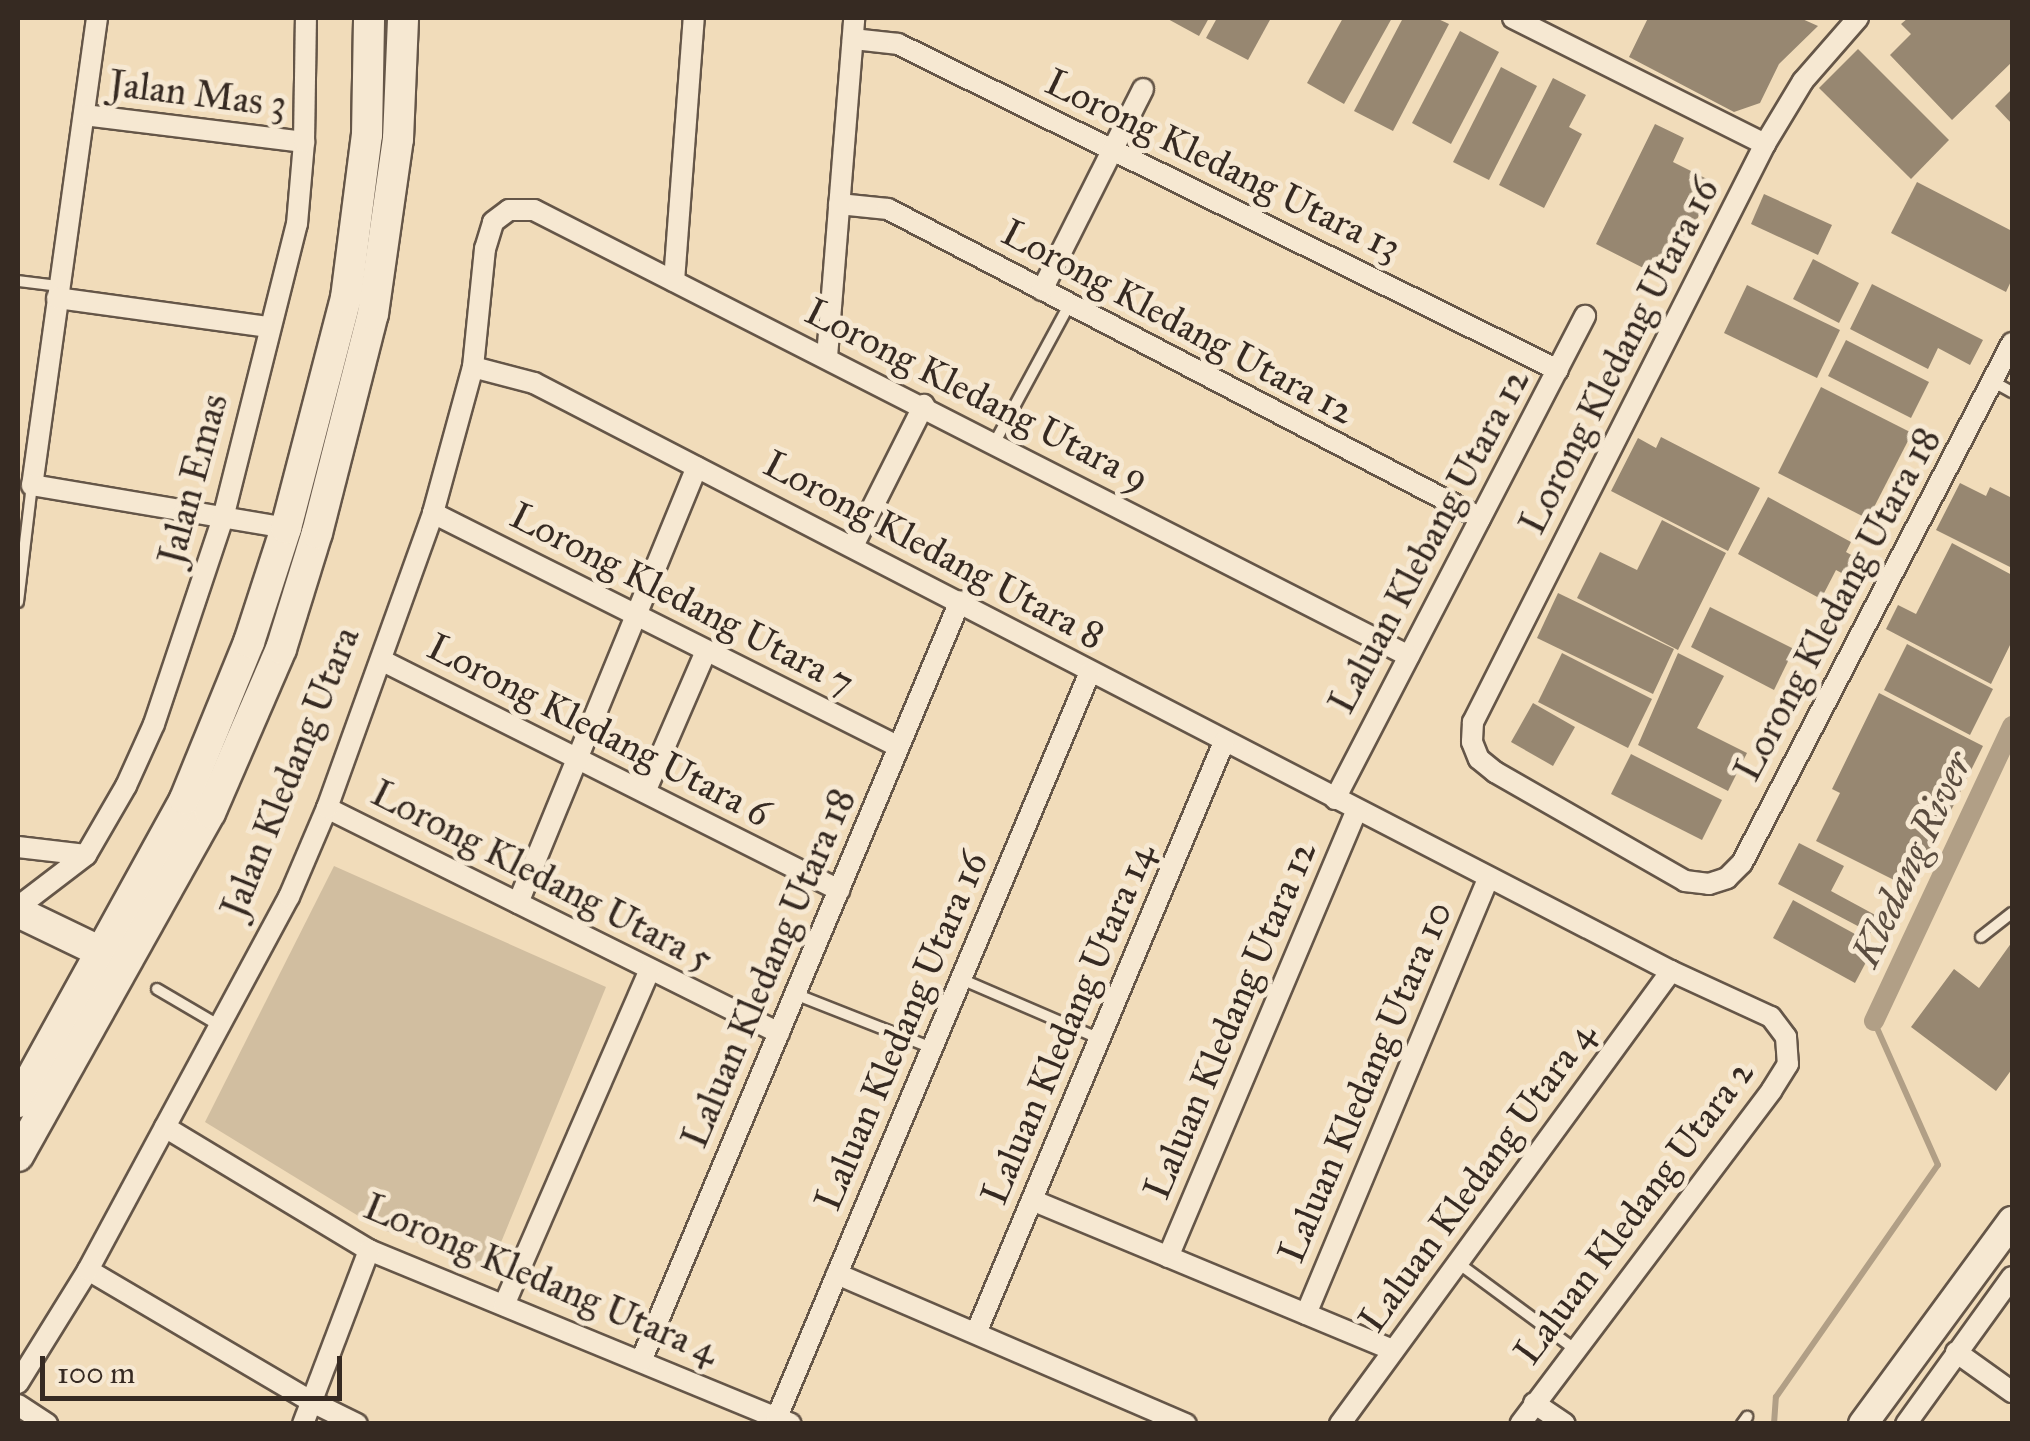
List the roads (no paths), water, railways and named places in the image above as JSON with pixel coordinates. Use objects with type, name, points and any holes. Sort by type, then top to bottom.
[{"type":"main road","name":"Jalan Kledang Utara","points":[[18,1156],[114,959],[185,799],[249,642],[286,528],[346,298],[366,135],[368,18]]},
{"type":"main road","name":"Jalan Kledang Utara","points":[[18,1102],[210,813],[281,649],[317,533],[373,314],[398,138],[403,18]]},
{"type":"main road","points":[[18,909],[114,959]]},
{"type":"street","points":[[97,18],[32,486],[286,528]]},
{"type":"street","name":"Jalan Emas","points":[[18,909],[86,855],[126,786],[154,724],[223,518],[296,224],[304,142],[306,18]]},
{"type":"street","points":[[674,281],[694,18]]},
{"type":"street","points":[[827,357],[854,18]]},
{"type":"street","points":[[1514,18],[1765,144]]},
{"type":"street","name":"Lorong Kledang Utara 16","points":[[1709,884],[1685,881],[1495,772],[1479,758],[1472,742],[1472,722],[1765,144],[1803,81],[1858,18]]},
{"type":"street","name":"Lorong Kledang Utara 13","points":[[852,40],[898,44],[1558,370]]},
{"type":"street","points":[[1042,290],[1144,89]]},
{"type":"street","name":"Jalan Mas 3","points":[[84,115],[304,142]]},
{"type":"street","name":"Lorong Kledang Utara 12","points":[[839,204],[888,209],[1480,518]]},
{"type":"street","name":"Lorong Kledang Utara 9","points":[[510,210],[534,210],[924,405],[1408,656]]},
{"type":"street","name":"Jalan Kledang Utara","points":[[18,1382],[88,1270],[220,1026],[289,897],[327,808],[433,513],[473,367],[485,249],[493,222],[510,210]]},
{"type":"street","points":[[58,292],[270,327]]},
{"type":"street","name":"Laluan Klebang Utara 12","points":[[1334,799],[1585,316]]},
{"type":"street","name":"Lorong Kledang Utara 18","points":[[1709,884],[1726,878],[1742,862],[2012,342]]},
{"type":"street","name":"Lorong Kledang Utara 8","points":[[473,367],[534,382],[1488,878],[1671,971],[1771,1016],[1786,1037]]},
{"type":"street","points":[[854,546],[924,405]]},
{"type":"street","points":[[518,903],[697,467]]},
{"type":"street","name":"Lorong Kledang Utara 7","points":[[433,513],[899,747]]},
{"type":"street","name":"Laluan Kledang Utara 18","points":[[641,1362],[960,601]]},
{"type":"street","points":[[645,792],[706,650]]},
{"type":"street","name":"Lorong Kledang Utara 6","points":[[381,660],[839,890]]},
{"type":"street","name":"Laluan Kledang Utara 16","points":[[784,1420],[837,1274],[1090,672]]},
{"type":"street","name":"Laluan Kledang Utara 14","points":[[976,1333],[1224,742]]},
{"type":"street","name":"Lorong Kledang Utara 5","points":[[327,808],[779,1034]]},
{"type":"street","name":"Laluan Kledang Utara 12","points":[[1168,1257],[1357,810]]},
{"type":"street","points":[[18,846],[86,855]]},
{"type":"street","name":"Laluan Kledang Utara 10","points":[[1306,1314],[1488,878]]},
{"type":"street","points":[[504,1305],[650,969]]},
{"type":"street","name":"Laluan Kledang Utara 4","points":[[1340,1424],[1671,971]]},
{"type":"street","name":"Laluan Kledang Utara 2","points":[[1520,1424],[1772,1090],[1788,1064],[1786,1037]]},
{"type":"street","name":"Lorong Kledang Utara 4","points":[[164,1127],[369,1250],[784,1420]]},
{"type":"street","points":[[1032,1200],[1393,1350]]},
{"type":"street","points":[[1863,1424],[2012,1221]]},
{"type":"street","points":[[303,1424],[369,1250]]},
{"type":"street","points":[[88,1270],[312,1402],[357,1424]]},
{"type":"street","points":[[837,1274],[1186,1424]]},
{"type":"street","points":[[1906,1424],[2012,1277]]},
{"type":"street","points":[[1956,1352],[2012,1392]]},
{"type":"street","points":[[1534,1403],[1565,1424]]},
{"type":"street","points":[[18,1405],[47,1424]]},
{"type":"lane","points":[[18,280],[58,292]]},
{"type":"lane","points":[[995,442],[1069,305]]},
{"type":"lane","points":[[1992,381],[2012,392]]},
{"type":"lane","points":[[18,602],[20,553],[32,486]]},
{"type":"lane","points":[[1981,937],[2012,913]]},
{"type":"lane","points":[[961,979],[1100,1038]]},
{"type":"lane","points":[[157,988],[220,1026]]},
{"type":"lane","points":[[795,994],[932,1048]]},
{"type":"lane","points":[[1458,1263],[1576,1350]]},
{"type":"waterway","name":"Kledang River","points":[[1874,1021],[2012,726]]},
{"type":"waterway","points":[[1774,1424],[1776,1397],[1938,1165],[1874,1021]]}]
